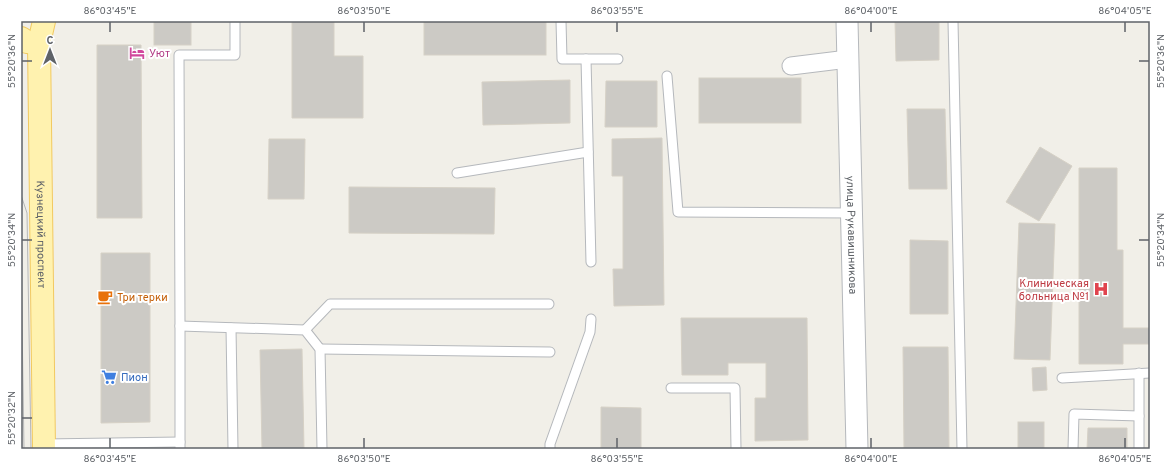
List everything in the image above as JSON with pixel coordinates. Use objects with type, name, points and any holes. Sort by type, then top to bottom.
[{"type":"main road","name":"Кузнецкий проспект","points":[[44,21],[30,41],[44,447]]},
{"type":"street","name":"улица Рукавишникова","points":[[847,21],[857,449]]},
{"type":"street","points":[[791,66],[848,59]]},
{"type":"lane","points":[[44,447],[180,445],[179,55],[235,56],[235,21]]},
{"type":"lane","points":[[561,21],[562,59],[618,59]]},
{"type":"lane","points":[[953,21],[962,449]]},
{"type":"lane","points":[[586,59],[591,262]]},
{"type":"lane","points":[[667,76],[678,212],[852,213]]},
{"type":"lane","points":[[457,172],[588,152]]},
{"type":"lane","points":[[180,326],[305,330],[330,304],[549,304]]},
{"type":"lane","points":[[550,449],[550,444],[590,332],[591,319]]},
{"type":"lane","points":[[231,328],[233,449]]},
{"type":"lane","points":[[305,330],[320,349],[322,449]]},
{"type":"lane","points":[[320,349],[550,352]]},
{"type":"lane","points":[[1139,373],[1139,449]]},
{"type":"lane","points":[[1062,378],[1150,373]]},
{"type":"lane","points":[[671,388],[735,388],[736,449]]},
{"type":"lane","points":[[1073,449],[1074,414],[1139,416]]},
{"type":"building","points":[[154,21],[191,21],[191,45],[154,45]]},
{"type":"building","points":[[292,21],[334,21],[334,56],[363,56],[363,118],[292,118]]},
{"type":"building","points":[[424,21],[546,21],[546,55],[424,55]]},
{"type":"building","points":[[895,21],[939,21],[939,60],[896,61]]},
{"type":"building","points":[[97,45],[141,45],[142,218],[97,218]]},
{"type":"building","points":[[699,78],[801,78],[801,123],[699,123]]},
{"type":"building","points":[[570,80],[570,123],[483,125],[482,82]]},
{"type":"building","points":[[606,81],[657,81],[657,127],[605,127]]},
{"type":"building","points":[[907,109],[945,109],[947,189],[909,189]]},
{"type":"building","points":[[662,138],[664,305],[614,306],[613,269],[623,269],[623,176],[612,176],[612,139]]},
{"type":"building","points":[[269,139],[305,139],[304,199],[268,199]]},
{"type":"building","points":[[1040,147],[1072,166],[1039,221],[1006,202]]},
{"type":"building","name":"Клиническая больница №1","points":[[1079,168],[1117,168],[1117,250],[1123,250],[1123,328],[1150,328],[1150,344],[1123,344],[1123,364],[1079,364]]},
{"type":"building","points":[[349,187],[495,188],[494,234],[349,233]]},
{"type":"building","points":[[1019,223],[1055,224],[1050,360],[1014,359]]},
{"type":"building","points":[[910,240],[948,241],[948,314],[910,314]]},
{"type":"building","points":[[101,253],[150,253],[150,422],[101,423]]},
{"type":"building","points":[[681,318],[807,318],[808,440],[755,441],[755,398],[766,398],[766,363],[728,363],[728,375],[682,375]]},
{"type":"building","points":[[903,347],[948,347],[949,449],[904,449]]},
{"type":"building","points":[[302,349],[304,449],[262,449],[260,350]]},
{"type":"building","points":[[1046,367],[1047,390],[1033,391],[1032,368]]},
{"type":"building","points":[[601,407],[641,408],[641,449],[601,449]]},
{"type":"building","points":[[1018,422],[1044,422],[1044,449],[1018,449]]},
{"type":"building","points":[[1088,428],[1127,428],[1127,449],[1087,449]]},
{"type":"tram line","points":[[21,195],[27,213],[31,449]]},
{"type":"tram line","points":[[21,256],[24,449]]},
{"type":"place","name":"Уют","points":[[137,53]]},
{"type":"place","name":"Клиническая больница №1","points":[[1101,289]]},
{"type":"place","name":"Три терки","points":[[105,297]]},
{"type":"place","name":"Пион","points":[[109,377]]}]
